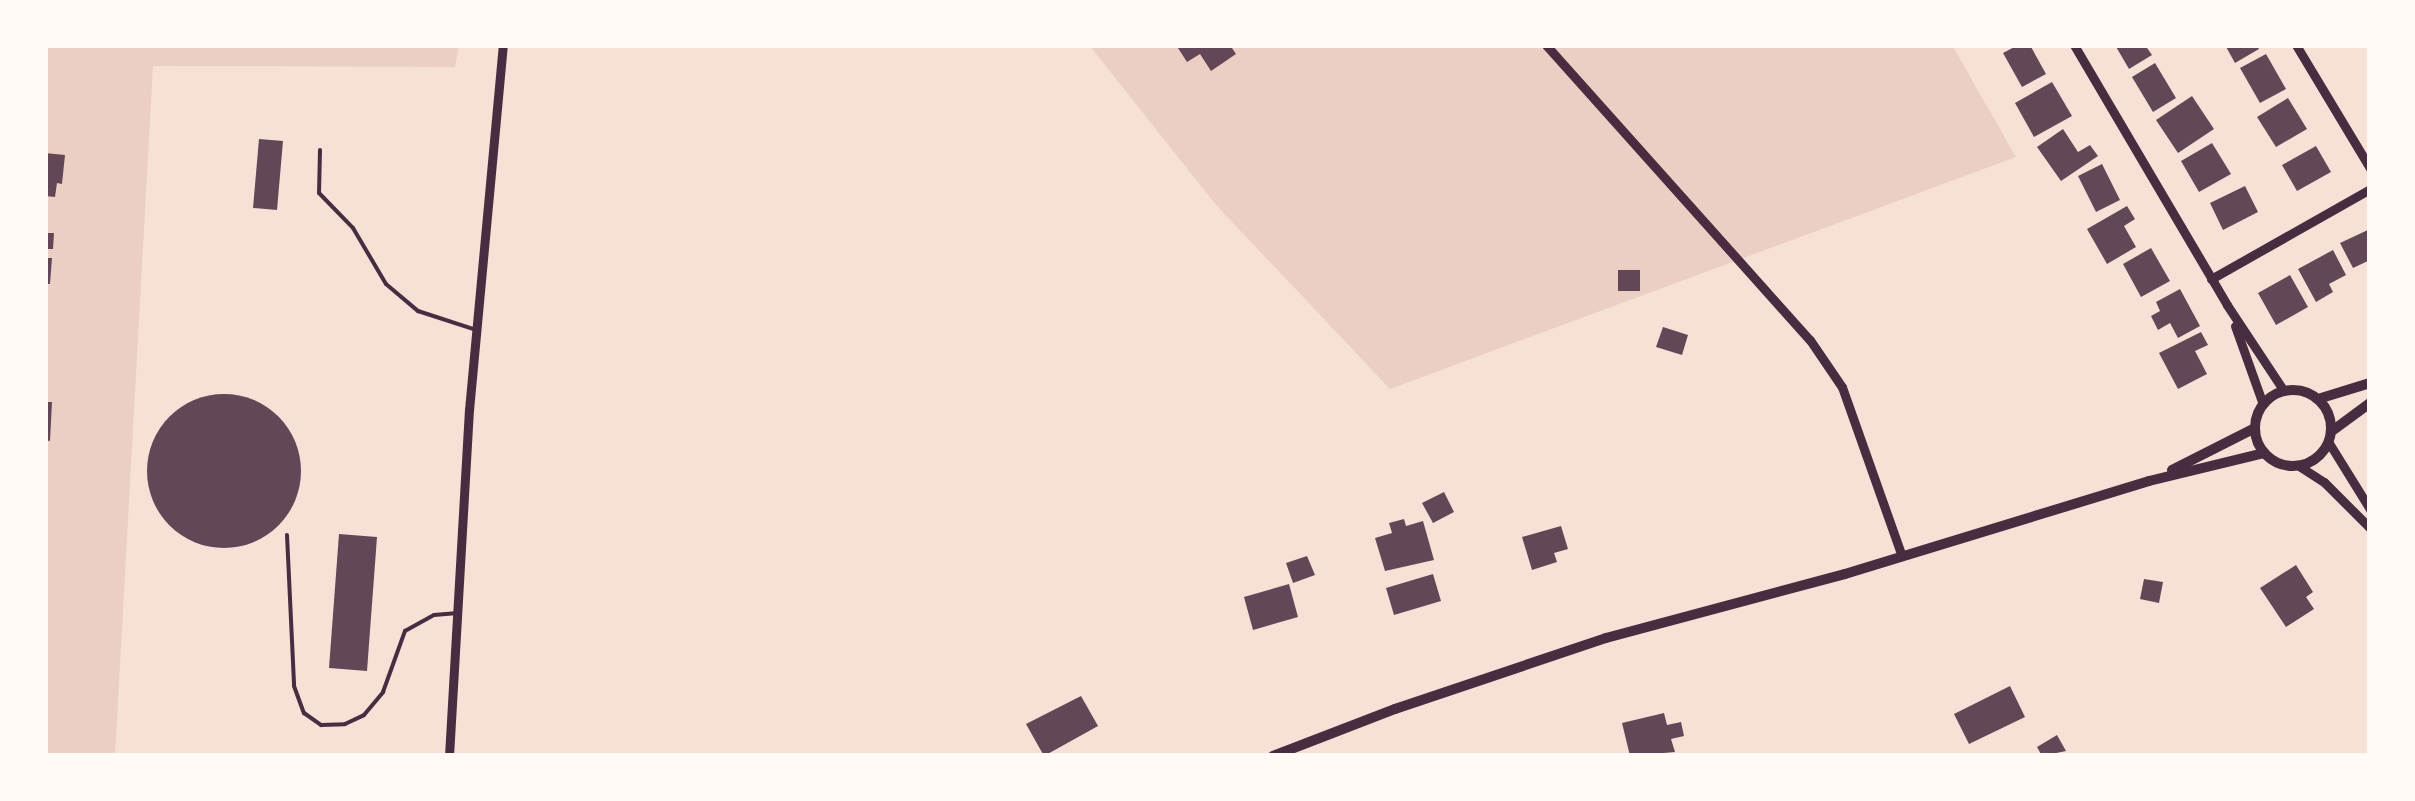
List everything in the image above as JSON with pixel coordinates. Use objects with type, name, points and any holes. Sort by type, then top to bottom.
[{"type":"street","points":[[449,756],[476,330],[502,45]]},
{"type":"street","points":[[1546,45],[1810,340],[1842,388],[1902,556]]},
{"type":"street","points":[[2074,45],[2226,305],[2284,391]]},
{"type":"street","points":[[2296,45],[2370,168]]},
{"type":"street","points":[[2212,278],[2370,190]]},
{"type":"street","points":[[2226,305],[2263,404],[2255,428],[2264,453],[2274,462],[2299,466],[2324,482],[2370,528]]},
{"type":"street","points":[[2318,399],[2370,383]]},
{"type":"street","points":[[2263,404],[2284,391],[2307,392],[2318,399],[2326,408],[2330,437],[2370,509]]},
{"type":"street","points":[[2299,466],[2322,454],[2330,437],[2370,403]]},
{"type":"street","points":[[2149,481],[2255,428]]},
{"type":"street","points":[[1272,756],[1395,708],[1606,638],[1902,556],[2149,481],[2264,453]]},
{"type":"lane","points":[[320,150],[320,193],[354,228],[386,284],[418,310],[476,330]]},
{"type":"lane","points":[[287,535],[294,686],[304,712],[321,725],[345,724],[364,715],[384,692],[405,631],[434,615],[455,614]]},
{"type":"shaded area","points":[[45,45],[459,45],[455,67],[153,66],[115,756],[45,756]]},
{"type":"shaded area","points":[[1089,45],[1952,45],[2016,157],[1390,389],[1216,205]]},
{"type":"building","points":[[1176,45],[1230,45],[1236,54],[1211,71],[1200,54],[1187,62]]},
{"type":"building","points":[[2018,45],[2030,45],[2046,74],[2022,87],[2003,53]]},
{"type":"building","points":[[2115,45],[2145,45],[2152,55],[2129,69]]},
{"type":"building","points":[[2225,45],[2257,45],[2259,49],[2235,63]]},
{"type":"building","points":[[2266,54],[2286,89],[2260,103],[2240,68]]},
{"type":"building","points":[[2155,63],[2176,98],[2153,112],[2132,77]]},
{"type":"building","points":[[2052,82],[2072,116],[2034,137],[2015,103]]},
{"type":"building","points":[[2192,96],[2214,129],[2178,153],[2156,120]]},
{"type":"building","points":[[2288,98],[2307,129],[2276,147],[2257,117]]},
{"type":"building","points":[[2063,129],[2078,152],[2090,145],[2098,156],[2061,181],[2037,147]]},
{"type":"building","points":[[259,139],[283,141],[277,210],[253,208]]},
{"type":"building","points":[[2212,143],[2231,174],[2199,192],[2181,161]]},
{"type":"building","points":[[2316,146],[2331,172],[2297,191],[2282,165]]},
{"type":"building","points":[[45,153],[65,155],[62,184],[57,183],[55,197],[45,196]]},
{"type":"building","points":[[2102,164],[2120,200],[2096,212],[2078,176]]},
{"type":"building","points":[[2245,186],[2258,212],[2223,230],[2210,203]]},
{"type":"building","points":[[2127,206],[2135,219],[2124,226],[2136,247],[2107,264],[2087,229]]},
{"type":"building","points":[[2370,229],[2370,260],[2353,268],[2340,243]]},
{"type":"building","points":[[45,233],[54,233],[53,249],[45,249]]},
{"type":"building","points":[[2151,248],[2170,281],[2141,297],[2123,264]]},
{"type":"building","points":[[2333,250],[2346,275],[2329,284],[2333,292],[2316,302],[2298,269]]},
{"type":"building","points":[[45,258],[52,258],[50,284],[45,284]]},
{"type":"building","points":[[1618,270],[1640,270],[1640,291],[1618,291]]},
{"type":"building","points":[[2290,275],[2308,307],[2276,325],[2258,293]]},
{"type":"building","points":[[2180,289],[2200,326],[2178,338],[2170,323],[2158,330],[2151,316],[2160,311],[2156,302]]},
{"type":"building","points":[[1663,327],[1688,335],[1682,355],[1656,347]]},
{"type":"building","points":[[2201,332],[2208,345],[2195,351],[2207,374],[2178,389],[2159,353]]},
{"type":"building","points":[[224,394],[253,400],[278,417],[295,442],[301,471],[295,500],[278,525],[253,542],[224,548],[195,542],[170,525],[153,500],[147,471],[153,442],[170,417],[195,400]]},
{"type":"building","points":[[45,402],[52,402],[50,441],[45,440]]},
{"type":"building","points":[[1444,492],[1454,512],[1433,523],[1422,503]]},
{"type":"building","points":[[1404,519],[1406,526],[1423,521],[1434,560],[1385,571],[1375,538],[1392,533],[1389,523]]},
{"type":"building","points":[[1561,526],[1568,549],[1554,553],[1557,562],[1532,570],[1522,537]]},
{"type":"building","points":[[339,534],[377,537],[367,671],[329,668]]},
{"type":"building","points":[[1307,556],[1315,575],[1293,583],[1286,563]]},
{"type":"building","points":[[2296,565],[2313,592],[2306,597],[2314,609],[2286,627],[2260,588]]},
{"type":"building","points":[[1433,574],[1441,601],[1394,615],[1386,588]]},
{"type":"building","points":[[2144,579],[2163,582],[2159,603],[2140,599]]},
{"type":"building","points":[[1289,584],[1298,617],[1253,630],[1244,597]]},
{"type":"building","points":[[2010,686],[2025,717],[1969,744],[1954,714]]},
{"type":"building","points":[[1081,696],[1098,726],[1044,756],[1026,724]]},
{"type":"building","points":[[1664,713],[1667,725],[1681,722],[1684,736],[1671,739],[1675,752],[1630,756],[1622,723]]},
{"type":"building","points":[[2057,735],[2066,751],[2042,756],[2037,747]]}]
